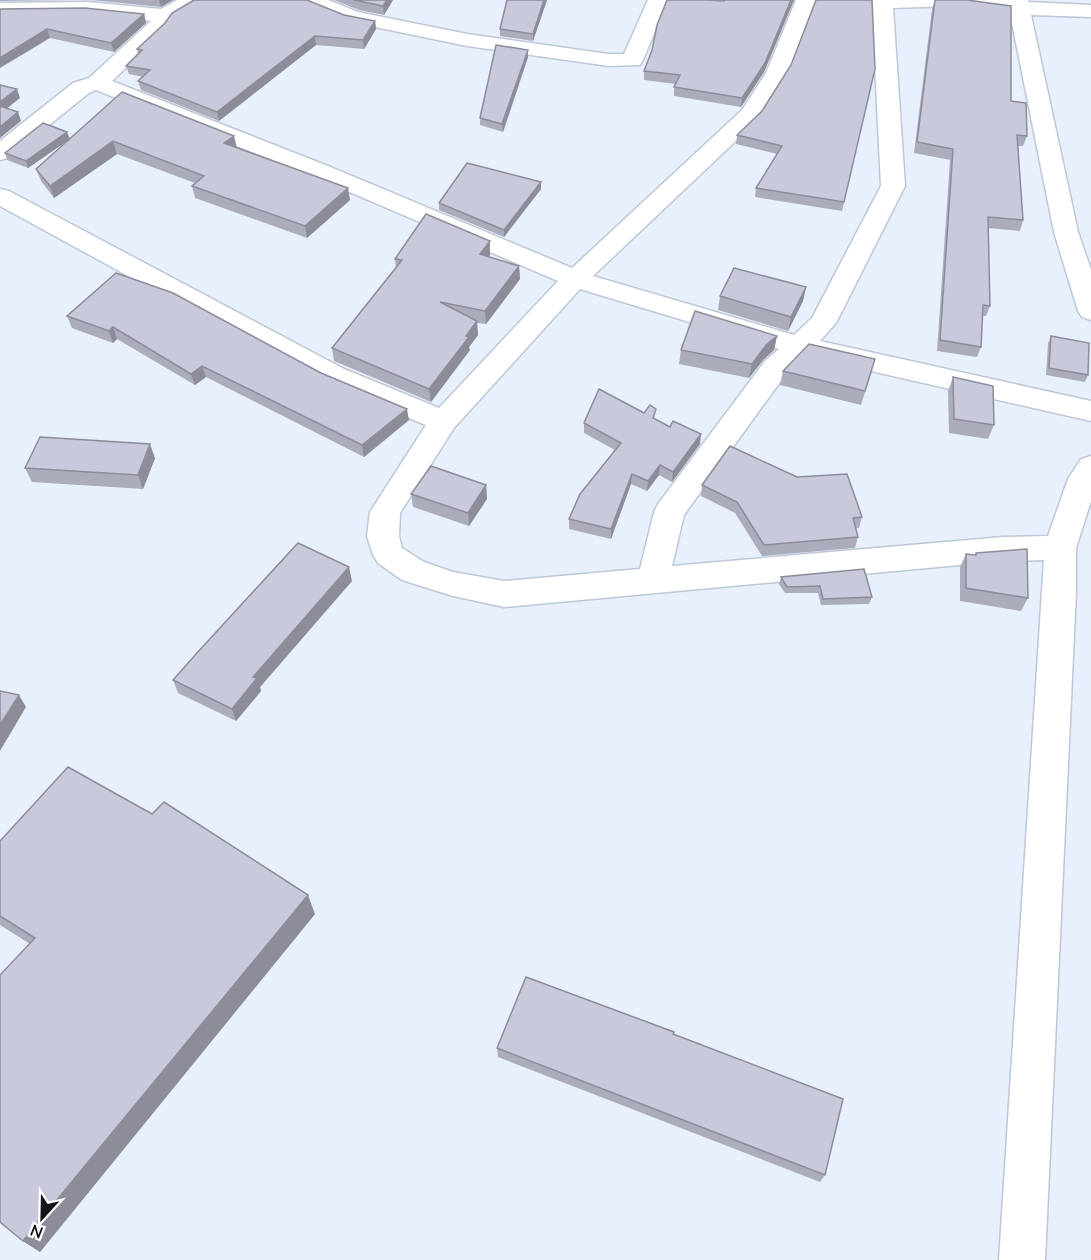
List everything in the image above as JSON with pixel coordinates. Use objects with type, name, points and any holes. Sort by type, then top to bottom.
[{"type":"street","points":[[0,153],[81,88],[98,83],[159,26],[164,16],[192,0]]},
{"type":"street","points":[[314,0],[353,17],[467,40],[609,60],[632,60],[658,0]]},
{"type":"street","points":[[806,0],[777,73],[751,114],[575,279],[466,400],[444,421],[385,512],[383,536],[389,555],[413,571],[453,584],[504,594],[1004,549],[1060,548]]},
{"type":"street","points":[[653,581],[669,512],[775,368],[801,346],[823,322],[893,186],[877,1],[952,0],[1091,11]]},
{"type":"street","points":[[1019,4],[1066,232],[1091,311]]},
{"type":"street","points":[[0,9],[88,8],[164,16]]},
{"type":"street","points":[[98,83],[320,171],[575,279],[801,346],[1091,411]]},
{"type":"street","points":[[0,196],[334,376],[444,421]]},
{"type":"street","points":[[1022,1260],[1060,592],[1060,548],[1083,479],[1091,467]]},
{"type":"building","points":[[194,0],[307,0],[344,15],[375,21],[363,40],[315,36],[217,112],[138,81],[150,70],[126,66],[142,50],[137,49],[165,23],[172,13]]},
{"type":"building","points":[[354,0],[387,0],[383,6]]},
{"type":"building","points":[[507,0],[544,0],[533,34],[500,29]]},
{"type":"building","points":[[667,0],[791,0],[765,63],[742,98],[674,87],[680,75],[644,71],[652,50],[657,25]]},
{"type":"building","points":[[816,0],[872,0],[875,69],[844,202],[756,188],[782,146],[737,135],[762,111],[791,65]]},
{"type":"building","points":[[935,0],[967,0],[1011,6],[1011,101],[1026,103],[1027,136],[1017,135],[1023,220],[988,217],[990,306],[983,305],[981,347],[940,340],[953,149],[917,142]]},
{"type":"building","points":[[85,8],[144,14],[111,43],[47,29],[0,58],[0,9]]},
{"type":"building","points":[[496,45],[528,50],[502,124],[480,118]]},
{"type":"building","points":[[0,85],[17,89],[0,102]]},
{"type":"building","points":[[122,92],[234,136],[224,143],[348,188],[305,226],[192,186],[204,176],[113,141],[50,186],[36,169]]},
{"type":"building","points":[[0,106],[18,112],[0,127]]},
{"type":"building","points":[[43,123],[67,132],[26,161],[5,153]]},
{"type":"building","points":[[467,163],[541,182],[504,230],[439,203]]},
{"type":"building","points":[[426,214],[490,241],[480,254],[519,266],[485,311],[440,302],[477,321],[466,336],[469,337],[429,389],[332,348],[402,260],[395,259]]},
{"type":"building","points":[[734,268],[806,287],[791,317],[720,296]]},
{"type":"building","points":[[116,273],[173,293],[321,373],[407,409],[362,445],[202,366],[191,374],[113,327],[109,331],[67,316]]},
{"type":"building","points":[[695,311],[777,336],[766,345],[752,364],[681,350]]},
{"type":"building","points":[[1051,336],[1089,343],[1088,375],[1049,368]]},
{"type":"building","points":[[809,344],[875,359],[865,391],[783,371]]},
{"type":"building","points":[[953,377],[993,386],[994,425],[954,419]]},
{"type":"building","points":[[599,389],[644,413],[650,405],[656,409],[653,418],[670,427],[673,421],[701,434],[673,472],[660,465],[648,481],[632,474],[611,529],[569,519],[580,494],[621,443],[584,423]]},
{"type":"building","points":[[40,437],[150,444],[138,475],[25,468]]},
{"type":"building","points":[[730,446],[797,477],[847,474],[862,517],[853,518],[858,537],[764,545],[737,502],[702,485]]},
{"type":"building","points":[[431,466],[486,485],[468,513],[411,494]]},
{"type":"building","points":[[298,543],[349,567],[253,677],[257,678],[232,709],[173,680],[196,654]]},
{"type":"building","points":[[1027,549],[1028,598],[966,588],[966,554],[976,555],[976,553]]},
{"type":"building","points":[[864,569],[872,597],[823,599],[820,586],[787,587],[781,577]]},
{"type":"building","points":[[0,691],[19,695],[0,725]]},
{"type":"building","points":[[68,767],[152,814],[164,802],[308,895],[23,1241],[0,1222],[0,975],[35,938],[0,916],[0,841]]},
{"type":"building","points":[[526,977],[674,1032],[673,1034],[843,1099],[825,1175],[497,1048]]}]
